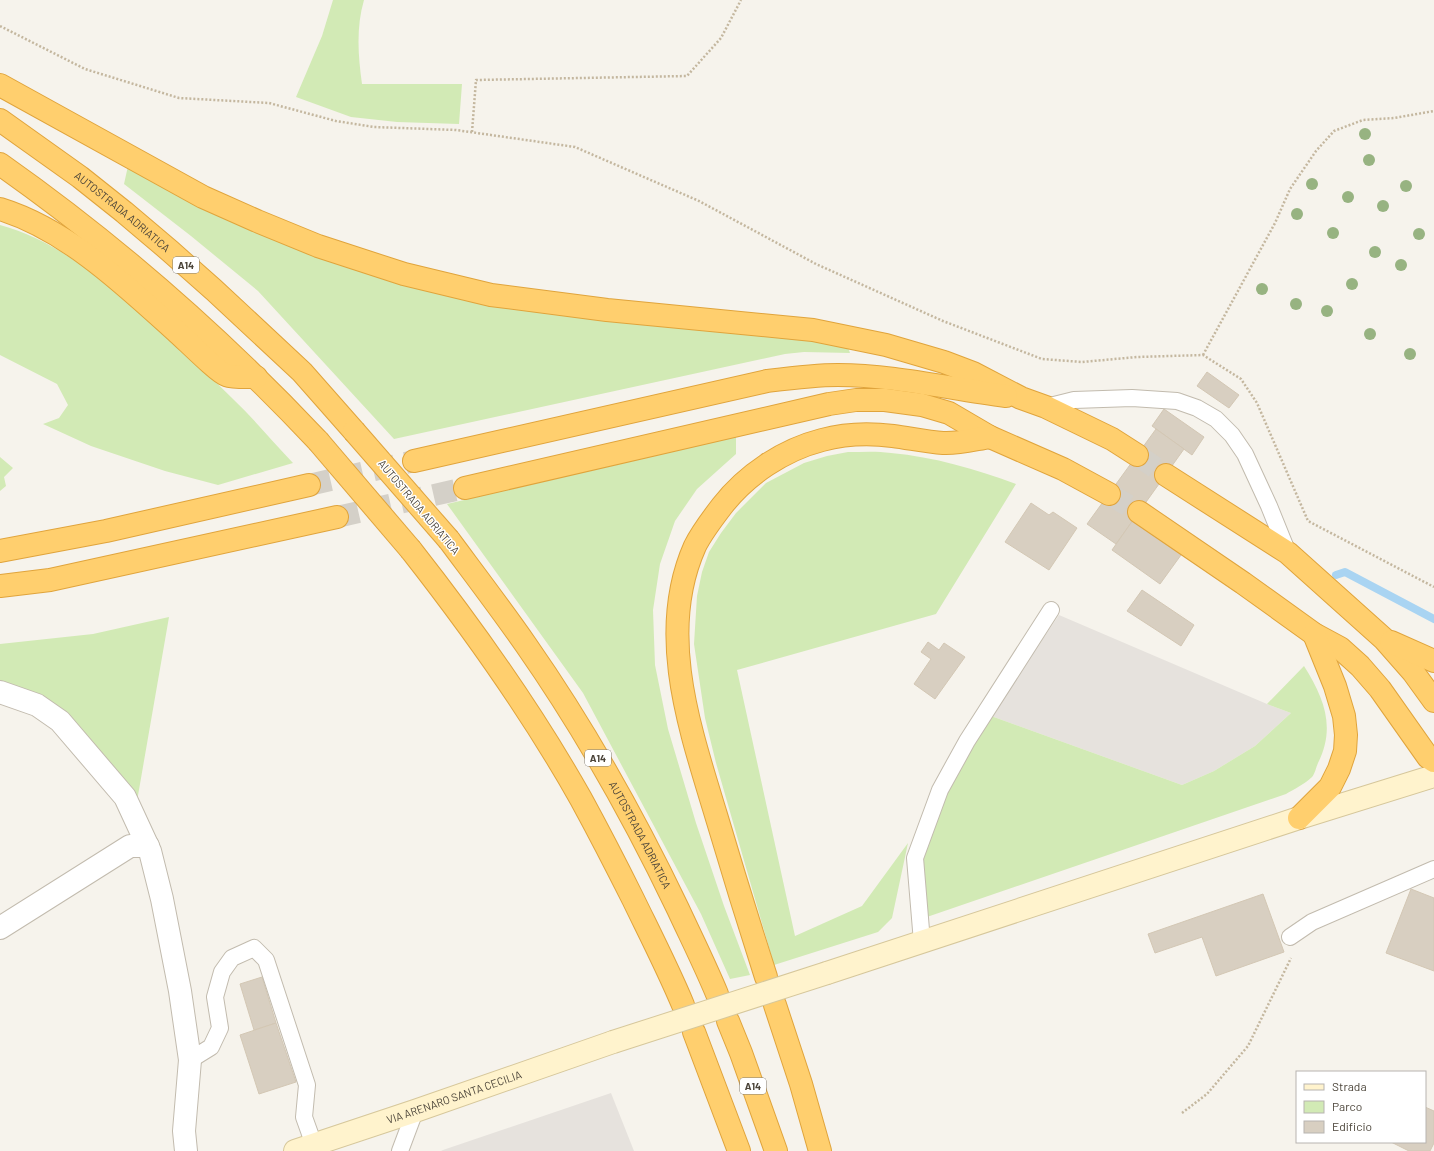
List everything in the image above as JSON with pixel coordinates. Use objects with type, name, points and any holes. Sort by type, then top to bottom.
[{"type":"highway","points":[[0,85],[203,197],[318,246],[404,274],[491,295],[607,310],[813,330],[886,345],[944,362],[973,373],[1021,398],[1046,407],[1112,439],[1137,455]]},
{"type":"highway","name":"AUTOSTRADA ADRIATICA","points":[[0,120],[80,178],[170,251],[297,367],[448,540],[485,587],[526,645],[596,755],[656,863],[717,994]]},
{"type":"highway","points":[[0,164],[46,196],[156,285],[204,328],[256,377],[318,441],[411,550],[483,646],[520,701],[573,786],[611,855],[683,1005]]},
{"type":"highway","points":[[0,210],[18,215],[46,229],[105,269],[225,375],[256,377]]},
{"type":"highway","points":[[414,461],[768,381],[801,377],[838,375],[886,378],[1021,398]]},
{"type":"highway","points":[[465,488],[758,419],[829,404],[856,400],[885,400],[922,405],[949,413],[990,437],[1063,469],[1109,494]]},
{"type":"highway","points":[[766,977],[687,717],[678,654],[678,620],[686,568],[696,544],[711,520],[744,481],[793,450],[822,440],[858,435],[890,436],[945,443],[990,437]]},
{"type":"highway","points":[[1166,475],[1288,553],[1384,639],[1413,672],[1434,700]]},
{"type":"highway","points":[[0,551],[106,531],[309,485]]},
{"type":"highway","points":[[1139,512],[1243,583],[1314,634],[1340,648],[1360,666],[1380,689],[1428,757],[1434,761]]},
{"type":"highway","points":[[0,586],[64,577],[337,517]]},
{"type":"highway","points":[[1299,818],[1330,787],[1339,769],[1345,751],[1346,735],[1344,716],[1335,686],[1314,634]]},
{"type":"highway","points":[[1384,639],[1434,661]]},
{"type":"highway","points":[[775,1005],[801,1084],[820,1151]]},
{"type":"highway","name":"A14","points":[[728,1021],[776,1151]]},
{"type":"highway","points":[[694,1032],[739,1151]]},
{"type":"street","points":[[0,692],[37,705],[60,721],[125,798],[148,846],[162,898],[180,991],[190,1060],[184,1131],[186,1151]]},
{"type":"street","name":"VIA ARENARO SANTA CECILIA","points":[[304,1148],[613,1042],[1299,818],[1434,776]]},
{"type":"street","points":[[0,928],[130,846],[148,846]]},
{"type":"lane","points":[[1046,407],[1074,400],[1132,398],[1177,401],[1197,408],[1216,420],[1232,434],[1245,454],[1269,506],[1288,553]]},
{"type":"lane","points":[[922,942],[915,858],[940,790],[967,741],[1051,610]]},
{"type":"lane","points":[[1290,937],[1312,922],[1434,869]]},
{"type":"lane","points":[[190,1060],[211,1047],[220,1028],[215,997],[222,972],[232,958],[254,948],[266,960],[307,1085],[304,1117],[304,1148]]},
{"type":"lane","points":[[400,1151],[415,1111]]},
{"type":"path","points":[[472,132],[476,80],[687,76],[721,38],[741,0]]},
{"type":"path","points":[[0,26],[85,69],[179,98],[269,104],[336,121],[374,126],[456,130],[575,147],[700,201],[823,267],[943,321],[1042,359],[1082,362],[1137,356],[1203,355],[1241,379],[1257,403],[1308,521],[1434,587]]},
{"type":"path","points":[[1203,355],[1275,223],[1290,190],[1316,151],[1334,131],[1363,120],[1394,118],[1434,111]]},
{"type":"path","points":[[1182,1114],[1207,1094],[1248,1046],[1291,957],[1290,937]]},
{"type":"shaded area","points":[[1059,615],[1291,713],[1255,746],[1214,771],[1182,785],[991,716]]},
{"type":"shaded area","points":[[611,1093],[634,1151],[441,1151],[443,1150]]},
{"type":"green space","points":[[333,0],[364,0],[361,10],[358,42],[362,84],[462,84],[459,124],[397,122],[351,117],[296,97],[322,36]]},
{"type":"green space","points":[[128,166],[407,285],[736,333],[847,345],[850,353],[804,352],[785,354],[394,439],[258,291],[124,184]]},
{"type":"green space","points":[[0,225],[39,240],[75,261],[92,273],[187,355],[248,414],[293,463],[218,485],[165,471],[91,446],[43,424],[59,418],[68,405],[57,384],[0,355]]},
{"type":"green space","points":[[736,436],[736,454],[697,489],[675,521],[660,564],[653,610],[655,665],[668,729],[696,823],[724,906],[750,975],[730,979],[701,914],[583,693],[447,504]]},
{"type":"green space","points":[[848,452],[880,452],[923,457],[986,473],[1016,484],[936,614],[737,670],[795,936],[862,906],[908,843],[892,918],[878,932],[774,965],[716,763],[705,718],[694,644],[697,596],[702,572],[709,552],[736,513],[766,483],[804,463],[827,456]]},
{"type":"green space","points":[[0,457],[13,468],[4,477],[6,486],[0,491]]},
{"type":"green space","points":[[169,617],[136,807],[71,724],[0,687],[0,644],[93,634]]},
{"type":"green space","points":[[1304,666],[1322,701],[1327,725],[1323,750],[1315,772],[1312,777],[1303,784],[1286,794],[924,918],[923,861],[944,794],[991,716],[1182,785],[1214,771],[1255,746],[1291,713],[1267,704]]},
{"type":"building","points":[[1207,372],[1239,395],[1229,408],[1197,386]]},
{"type":"building","points":[[1164,409],[1204,437],[1192,455],[1152,426]]},
{"type":"building","points":[[1156,429],[1184,449],[1116,544],[1087,524]]},
{"type":"building","points":[[1031,503],[1049,515],[1053,512],[1077,528],[1049,570],[1005,542]]},
{"type":"building","points":[[1133,520],[1181,555],[1160,584],[1112,550]]},
{"type":"building","points":[[1142,590],[1194,625],[1181,646],[1127,611]]},
{"type":"building","points":[[928,642],[939,650],[944,643],[965,657],[935,699],[914,684],[931,659],[921,652]]},
{"type":"building","points":[[1411,889],[1434,898],[1434,971],[1386,953]]},
{"type":"building","points":[[1263,894],[1284,952],[1216,976],[1202,937],[1155,953],[1148,934]]},
{"type":"building","points":[[262,977],[276,1023],[254,1030],[240,984]]},
{"type":"building","points":[[276,1023],[296,1082],[259,1094],[240,1035]]},
{"type":"building","points":[[1426,1107],[1434,1111],[1434,1143],[1430,1151],[1409,1151],[1393,1143],[1426,1143]]},
{"type":"waterway","points":[[1336,575],[1345,572],[1434,619]]},
{"type":"tunnel","points":[[1137,455],[1166,475]]},
{"type":"tunnel","points":[[309,485],[414,461]]},
{"type":"tunnel","points":[[337,517],[465,488]]},
{"type":"tunnel","points":[[1109,494],[1139,512]]}]
